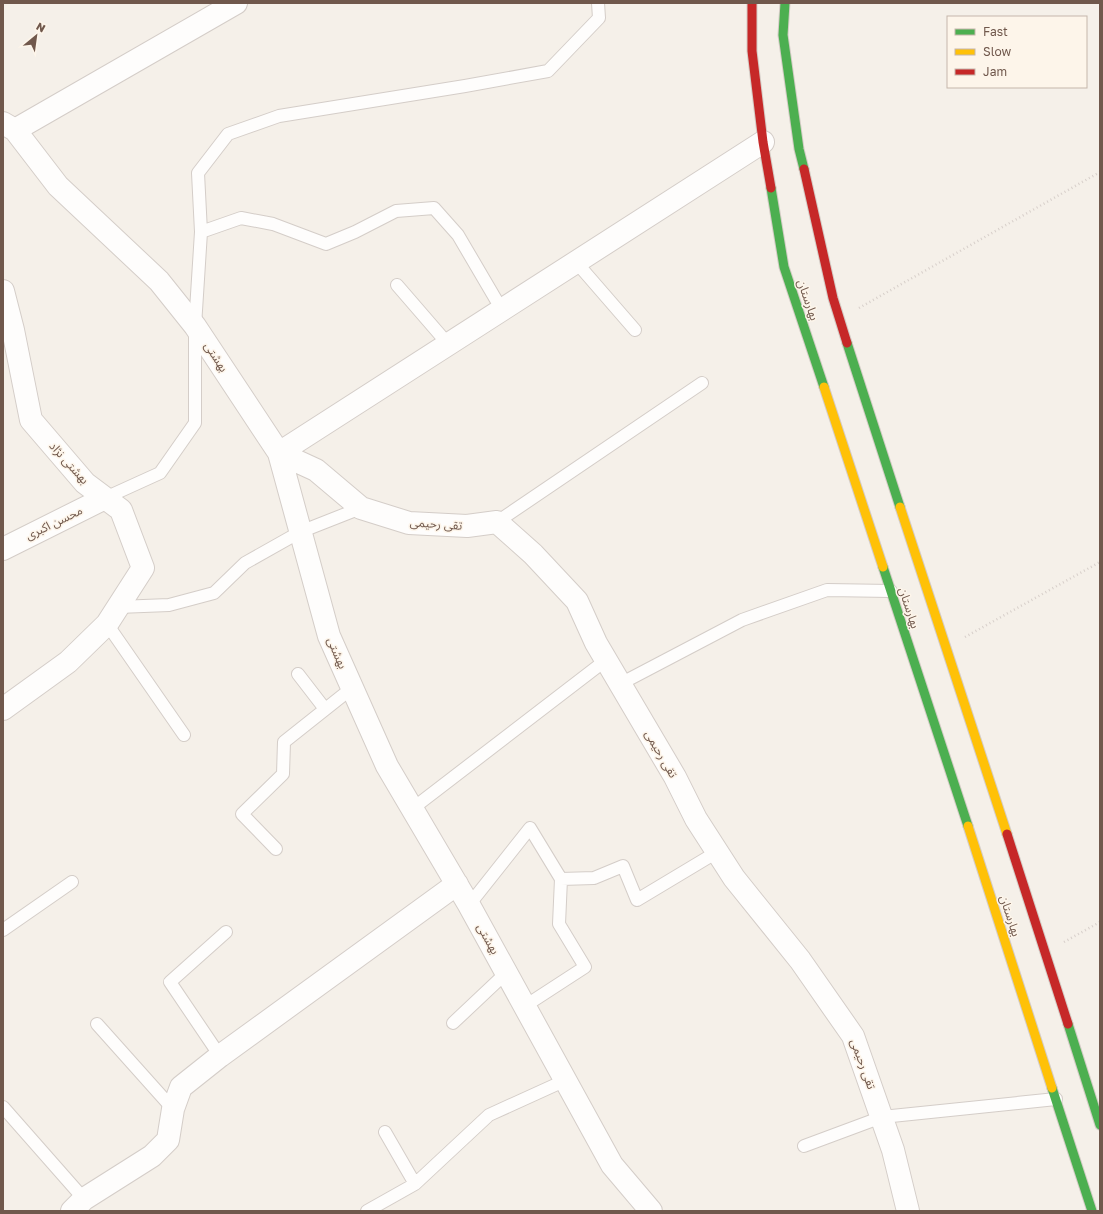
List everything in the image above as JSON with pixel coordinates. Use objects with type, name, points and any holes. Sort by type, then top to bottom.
[{"type":"street","points":[[9,127],[236,3]]},
{"type":"street","name":"بهارستان","points":[[752,3],[752,51],[763,142],[784,267],[894,590],[1092,1211]]},
{"type":"street","name":"بهارستان","points":[[785,3],[783,35],[799,149],[833,298],[921,582],[946,648],[1100,1125]]},
{"type":"street","name":"بهشتی","points":[[9,127],[58,186],[159,281],[195,326],[279,452],[329,636],[387,766],[507,972],[612,1165],[649,1211]]},
{"type":"street","points":[[279,452],[763,142]]},
{"type":"street","name":"بهشتی نژاد","points":[[3,292],[13,330],[31,420],[84,482],[121,510],[143,568],[113,615],[68,662],[3,709]]},
{"type":"street","name":"تقی رحیمی","points":[[279,452],[316,470],[360,508],[409,523],[467,526],[497,522],[533,554],[577,601],[596,643],[675,777],[696,819],[734,878],[800,960],[853,1036],[893,1150],[908,1211]]},
{"type":"street","name":"محسن اکبری","points":[[3,549],[105,498]]},
{"type":"street","points":[[78,1205],[152,1156],[168,1140],[173,1110],[181,1087],[220,1056],[457,884]]},
{"type":"lane","points":[[105,498],[160,473],[195,423],[195,326],[201,232],[198,173],[228,134],[279,116],[548,71],[599,18],[598,3]]},
{"type":"lane","points":[[201,232],[241,218],[273,224],[326,244],[355,232],[396,211],[434,208],[458,236],[502,310]]},
{"type":"lane","points":[[576,262],[635,330]]},
{"type":"lane","points":[[397,285],[448,344]]},
{"type":"lane","points":[[497,522],[702,383]]},
{"type":"lane","points":[[184,735],[113,615],[169,605],[214,593],[244,563],[300,532],[360,508]]},
{"type":"lane","points":[[620,684],[742,620],[827,590],[894,590]]},
{"type":"lane","points":[[412,809],[606,660]]},
{"type":"lane","points":[[298,674],[326,709]]},
{"type":"lane","points":[[276,849],[242,814],[283,774],[284,742],[352,688]]},
{"type":"lane","points":[[469,905],[530,828],[561,879],[559,924],[585,967],[525,1006]]},
{"type":"lane","points":[[561,879],[594,878],[622,866],[637,900],[717,852]]},
{"type":"lane","points":[[3,930],[72,882]]},
{"type":"lane","points":[[220,1056],[170,982],[226,932]]},
{"type":"lane","points":[[453,1023],[507,972]]},
{"type":"lane","points":[[97,1024],[173,1110]]},
{"type":"lane","points":[[367,1211],[415,1184],[489,1115],[566,1080]]},
{"type":"lane","points":[[804,1146],[882,1117],[1056,1099]]},
{"type":"lane","points":[[3,1107],[78,1205]]},
{"type":"lane","points":[[385,1132],[415,1184]]},
{"type":"path","points":[[840,319],[1100,172]]},
{"type":"path","points":[[946,648],[1100,562]]},
{"type":"path","points":[[1045,953],[1100,922]]},
{"type":"traffic: fast","points":[[785,3],[783,35],[799,149],[804,169]]},
{"type":"traffic: fast","points":[[771,188],[784,267],[824,387]]},
{"type":"traffic: fast","points":[[847,343],[900,507]]},
{"type":"traffic: fast","points":[[883,567],[968,826]]},
{"type":"traffic: fast","points":[[1068,1024],[1100,1125]]},
{"type":"traffic: fast","points":[[1052,1088],[1092,1211]]},
{"type":"traffic: slow","points":[[824,387],[883,567]]},
{"type":"traffic: slow","points":[[900,507],[1007,834]]},
{"type":"traffic: slow","points":[[968,826],[1052,1088]]},
{"type":"traffic: jam","points":[[752,3],[752,51],[763,142],[771,188]]},
{"type":"traffic: jam","points":[[804,169],[833,298],[847,343]]},
{"type":"traffic: jam","points":[[1007,834],[1068,1024]]}]
